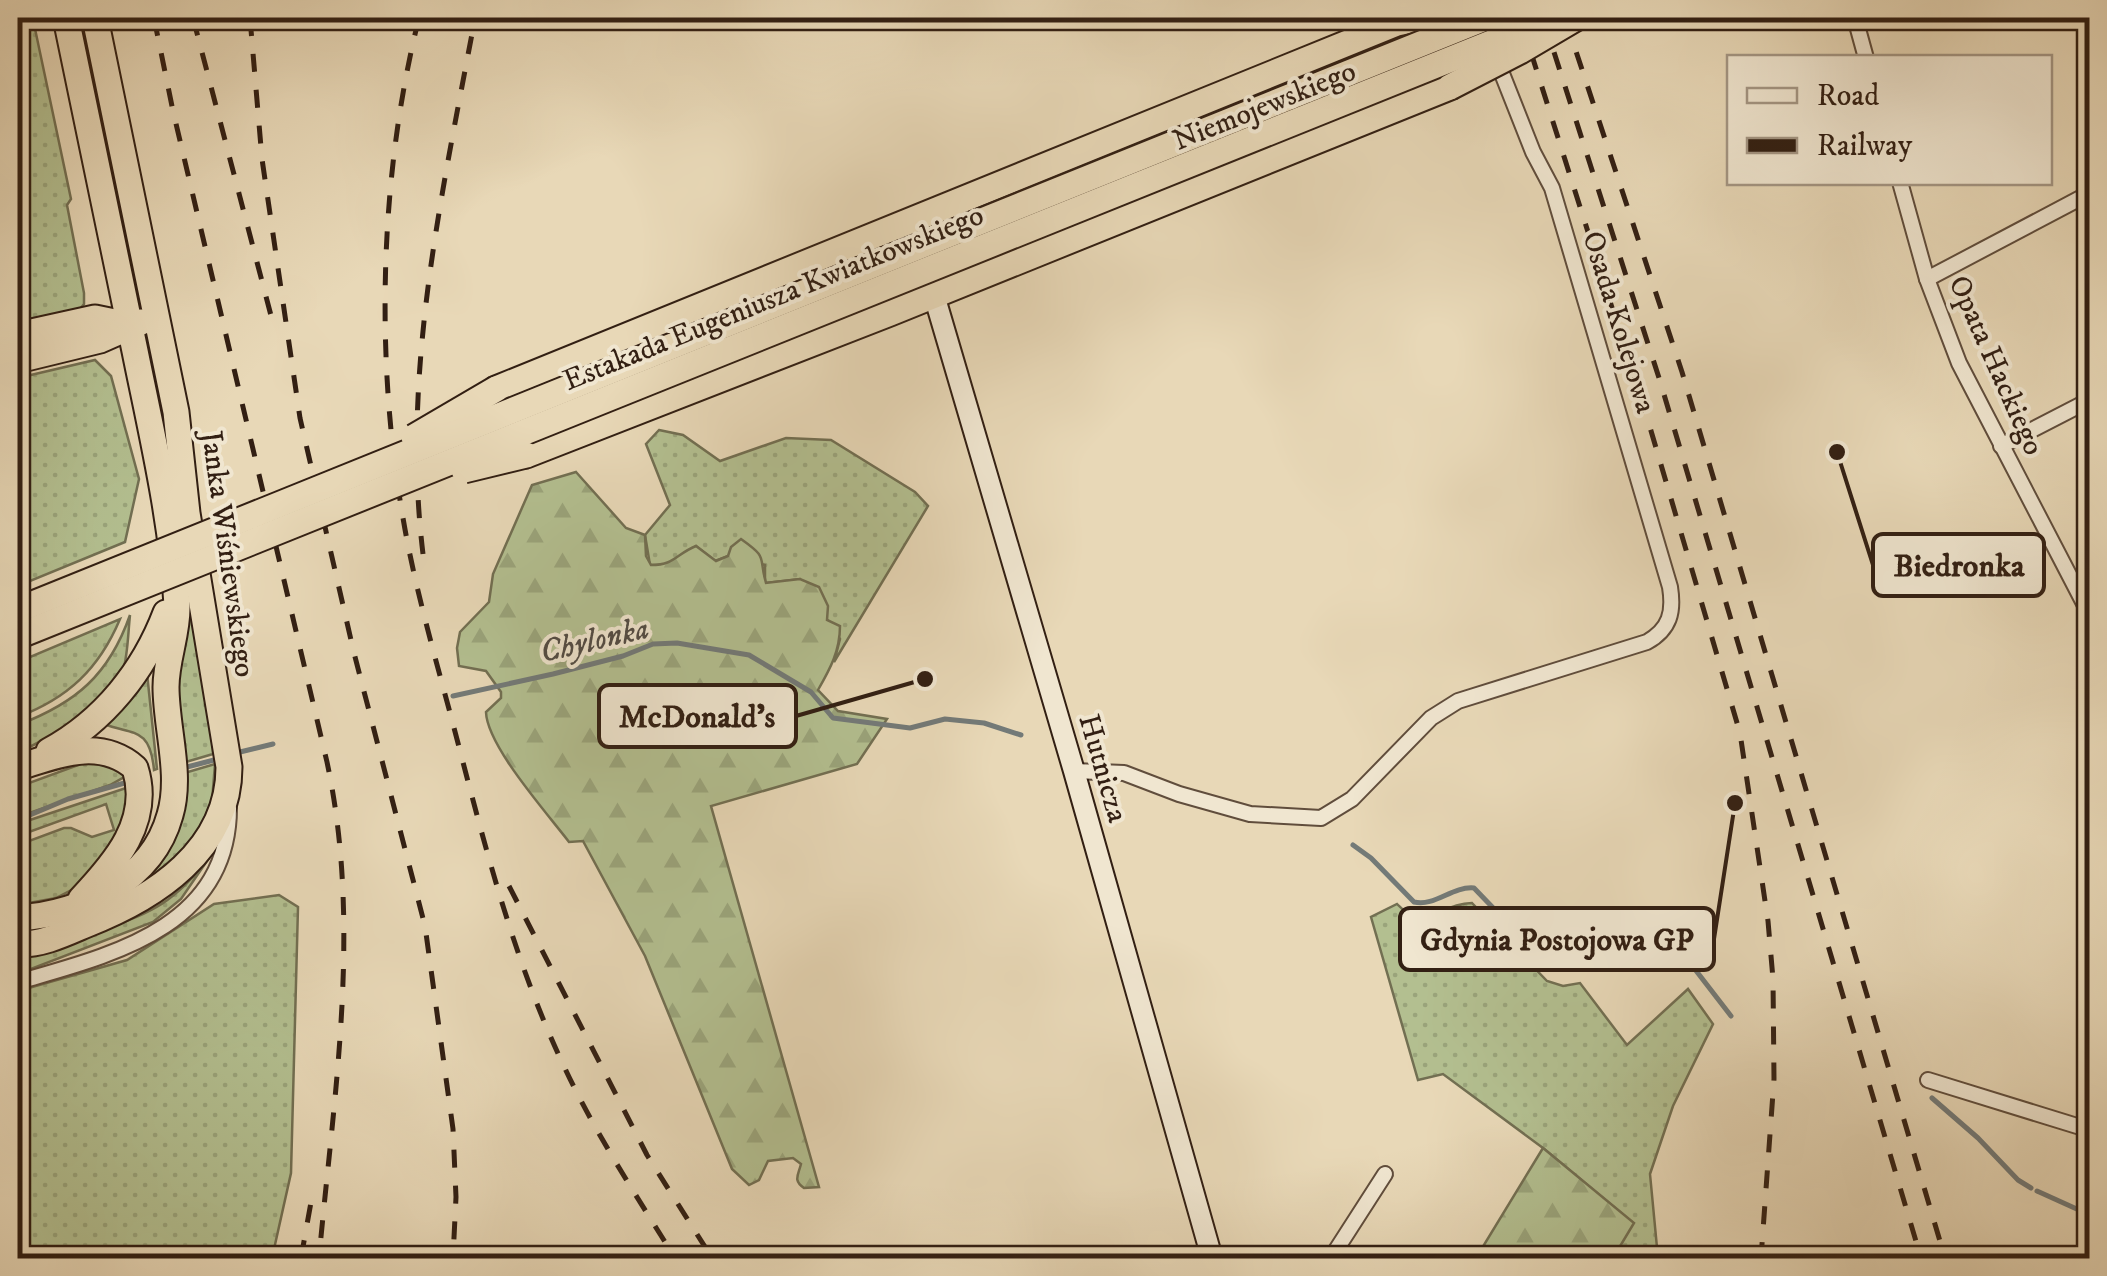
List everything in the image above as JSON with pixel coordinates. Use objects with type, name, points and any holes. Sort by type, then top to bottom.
[{"type":"highway","name":"Janka Wiśniewskiego","points":[[18,918],[41,916],[94,899],[134,874],[154,850],[170,816],[175,790],[166,683],[176,621],[174,574],[157,458],[66,18]]},
{"type":"highway","name":"Janka Wiśniewskiego","points":[[95,18],[176,412],[187,513],[229,778]]},
{"type":"highway","points":[[331,484],[496,389],[1398,23],[1420,18]]},
{"type":"highway","name":"Estakada Eugeniusza Kwiatkowskiego","points":[[18,636],[1553,18]]},
{"type":"highway","points":[[390,486],[552,448],[1450,87],[1576,18]]},
{"type":"highway","name":"Estakada Eugeniusza Kwiatkowskiego","points":[[18,610],[1484,22]]},
{"type":"highway","points":[[18,335],[95,318],[130,325]]},
{"type":"highway","points":[[18,360],[100,340],[130,325],[158,318]]},
{"type":"highway","points":[[18,768],[60,745],[92,721],[128,684],[161,626],[174,574]]},
{"type":"highway","points":[[18,768],[92,749],[111,752],[134,768],[141,796],[133,829],[102,878],[76,905]]},
{"type":"highway","points":[[18,944],[49,939],[104,918],[162,886],[195,856],[214,825],[229,778]]},
{"type":"main road","name":"Hutnicza","points":[[908,222],[918,228],[934,252],[938,273],[934,296],[1212,1258]]},
{"type":"street","points":[[1854,18],[1865,55]]},
{"type":"street","name":"Niemojewskiego","points":[[958,201],[1030,202],[1378,61],[1446,22],[1484,22],[1462,62],[1388,84],[1040,225],[986,274]]},
{"type":"street","name":"Osada Kolejowa","points":[[1074,772],[1124,773],[1250,814],[1321,818],[1352,799],[1431,718],[1458,701],[1647,642],[1660,633],[1671,616],[1670,587],[1552,188],[1533,152],[1484,22]]},
{"type":"street","name":"Opata Hackiego","points":[[1901,185],[1927,279],[1959,363],[2090,615]]},
{"type":"street","points":[[1927,279],[2090,193]]},
{"type":"street","points":[[2001,446],[2090,400]]},
{"type":"street","name":"Janka Wiśniewskiego","points":[[18,982],[127,946],[172,923],[210,881],[218,862],[229,827],[229,778]]},
{"type":"street","points":[[1928,1080],[2090,1130]]},
{"type":"street","points":[[1330,1258],[1385,1174]]},
{"type":"green space","points":[[18,18],[28,18],[34,24],[71,199],[67,205],[84,304],[80,309],[18,324],[18,199],[26,197],[18,169]]},
{"type":"green space","points":[[95,360],[111,376],[139,479],[125,542],[18,586],[18,378]]},
{"type":"green space","points":[[659,430],[683,435],[720,461],[786,438],[831,440],[915,492],[928,506],[834,662],[840,639],[800,579],[765,583],[765,565],[728,556],[715,561],[696,546],[666,565],[650,565],[645,535],[670,505],[646,444]]},
{"type":"green space","points":[[576,472],[626,528],[645,535],[646,556],[651,565],[671,561],[696,546],[716,561],[728,556],[731,547],[741,539],[759,554],[766,583],[800,579],[819,587],[828,606],[827,620],[840,626],[840,635],[818,690],[838,711],[887,719],[857,764],[711,806],[819,1187],[804,1188],[798,1183],[801,1164],[793,1158],[768,1161],[759,1180],[749,1185],[732,1169],[645,956],[583,841],[569,842],[496,743],[486,712],[501,698],[501,692],[486,671],[459,666],[460,632],[489,602],[493,574],[532,485]]},
{"type":"green space","points":[[188,591],[213,729],[213,754],[179,764],[170,690]]},
{"type":"green space","points":[[130,615],[125,664],[117,683],[78,719],[18,752],[18,725],[57,707],[88,684],[112,654]]},
{"type":"green space","points":[[120,619],[102,653],[80,680],[52,701],[18,717],[18,662]]},
{"type":"green space","points":[[147,673],[157,769],[154,770],[144,739],[104,724]]},
{"type":"green space","points":[[103,759],[126,776],[18,817],[18,787]]},
{"type":"green space","points":[[215,764],[212,801],[199,830],[166,874],[81,919],[18,932],[18,926],[127,890],[181,774]]},
{"type":"green space","points":[[129,787],[129,821],[81,885],[56,898],[18,905],[18,845],[64,828],[92,837],[114,830],[106,804],[18,836],[18,824]]},
{"type":"green space","points":[[209,858],[181,899],[153,922],[18,974],[18,953],[70,943],[149,911],[173,896]]},
{"type":"green space","points":[[279,895],[298,907],[291,1173],[272,1258],[18,1258],[18,991],[127,960],[214,904]]},
{"type":"green space","points":[[1472,903],[1547,981],[1563,986],[1580,983],[1627,1045],[1688,989],[1713,1024],[1673,1106],[1650,1174],[1658,1258],[1613,1258],[1633,1223],[1543,1148],[1443,1074],[1418,1080],[1371,917],[1397,904],[1407,913],[1425,917]]},
{"type":"green space","points":[[1543,1148],[1634,1223],[1613,1258],[1476,1258]]},
{"type":"waterway","name":"Chylonka","points":[[453,696],[623,656],[653,644],[677,643],[749,655],[811,692],[833,718],[910,728],[945,719],[984,723],[1021,735]]},
{"type":"waterway","name":"Chylonka","points":[[240,752],[273,744]]},
{"type":"waterway","name":"Chylonka","points":[[183,768],[214,760]]},
{"type":"waterway","name":"Chylonka","points":[[18,820],[68,799],[128,782]]},
{"type":"waterway","name":"Chylonka","points":[[1353,845],[1414,902],[1429,902],[1474,888],[1550,967],[1568,965]]},
{"type":"waterway","name":"Chylonka","points":[[1597,936],[1614,924],[1633,919],[1651,922],[1668,935]]},
{"type":"waterway","name":"Chylonka","points":[[1677,946],[1731,1016]]},
{"type":"waterway","name":"Chylonka","points":[[1932,1098],[2031,1188]]},
{"type":"waterway","name":"Chylonka","points":[[2037,1191],[2090,1215]]},
{"type":"railway","points":[[154,18],[327,762],[337,824],[343,885],[342,1010],[319,1258]]},
{"type":"railway","points":[[193,18],[274,327]]},
{"type":"railway","points":[[250,18],[262,159],[300,418],[354,653],[425,926],[453,1129],[453,1258]]},
{"type":"railway","points":[[419,18],[396,138],[386,264],[388,390],[407,542],[480,827],[530,986],[587,1112],[675,1258]]},
{"type":"railway","points":[[423,554],[417,419],[421,352],[438,217],[475,18]]},
{"type":"railway","points":[[1520,18],[1649,424],[1740,733],[1773,979],[1774,1079],[1761,1258]]},
{"type":"railway","points":[[1543,18],[1660,381],[1921,1258]]},
{"type":"railway","points":[[1565,18],[1682,372],[1945,1258]]},
{"type":"railway","points":[[509,886],[647,1155],[712,1258]]},
{"type":"railway","points":[[301,1258],[313,1191]]},
{"type":"place","name":"Biedronka","points":[[1837,452]]},
{"type":"place","name":"McDonald's","points":[[925,679]]},
{"type":"place","name":"Gdynia Postojowa GP","points":[[1735,803]]}]
